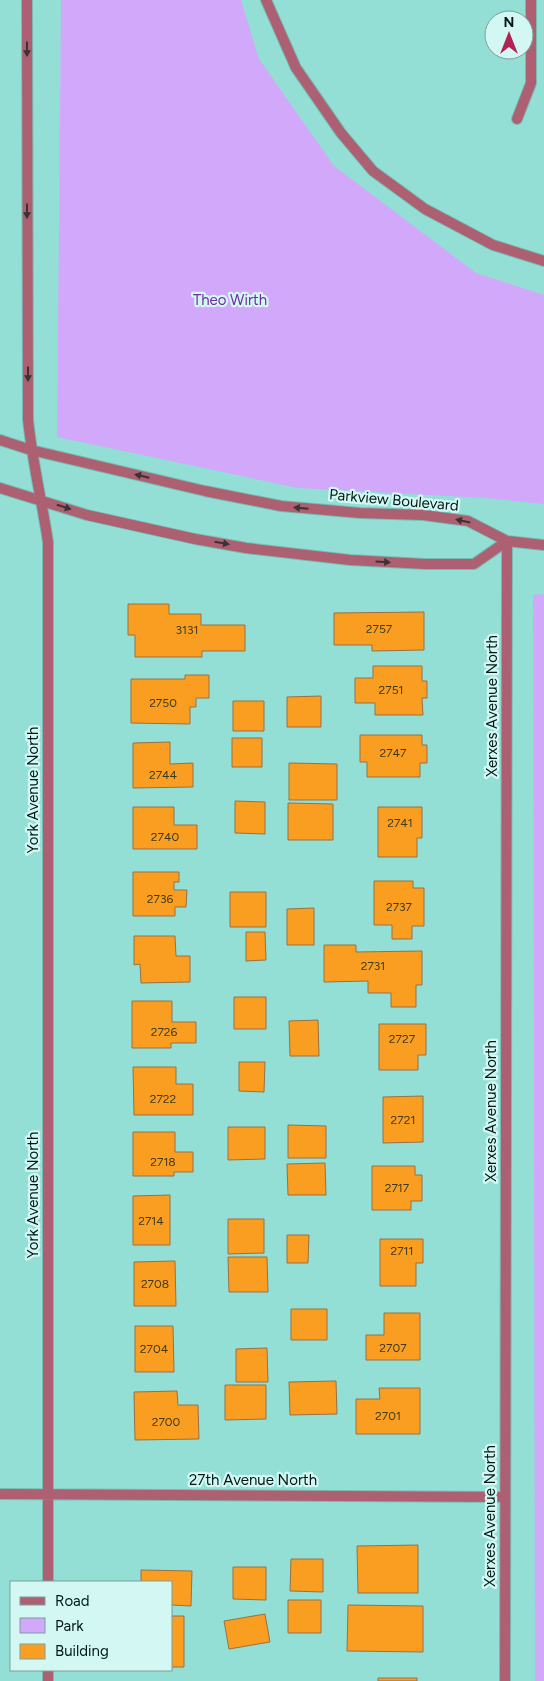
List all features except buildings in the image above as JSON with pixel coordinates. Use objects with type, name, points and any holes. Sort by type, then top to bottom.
[{"type":"street","name":"York Avenue North","points":[[27,0],[28,419],[31,450],[42,500],[48,542],[48,1581]]},
{"type":"street","points":[[266,0],[296,68],[341,133],[373,171],[425,209],[493,245],[544,261]]},
{"type":"street","points":[[517,119],[531,83],[531,0]]},
{"type":"street","name":"Parkview Boulevard","points":[[0,440],[31,450],[205,491],[281,506],[360,513],[423,515],[468,521],[507,541]]},
{"type":"street","points":[[0,488],[87,514],[195,539],[246,548],[350,560],[425,564],[474,564],[507,541],[544,544]]},
{"type":"street","name":"Xerxes Avenue North","points":[[505,1681],[507,541]]},
{"type":"street","name":"27th Avenue North","points":[[0,1494],[505,1496]]},
{"type":"green space","name":"Theo Wirth","points":[[61,0],[241,0],[259,59],[334,166],[476,273],[544,295],[544,504],[485,498],[298,488],[57,437]]},
{"type":"green space","points":[[544,594],[544,1681],[535,1681],[533,595]]}]
